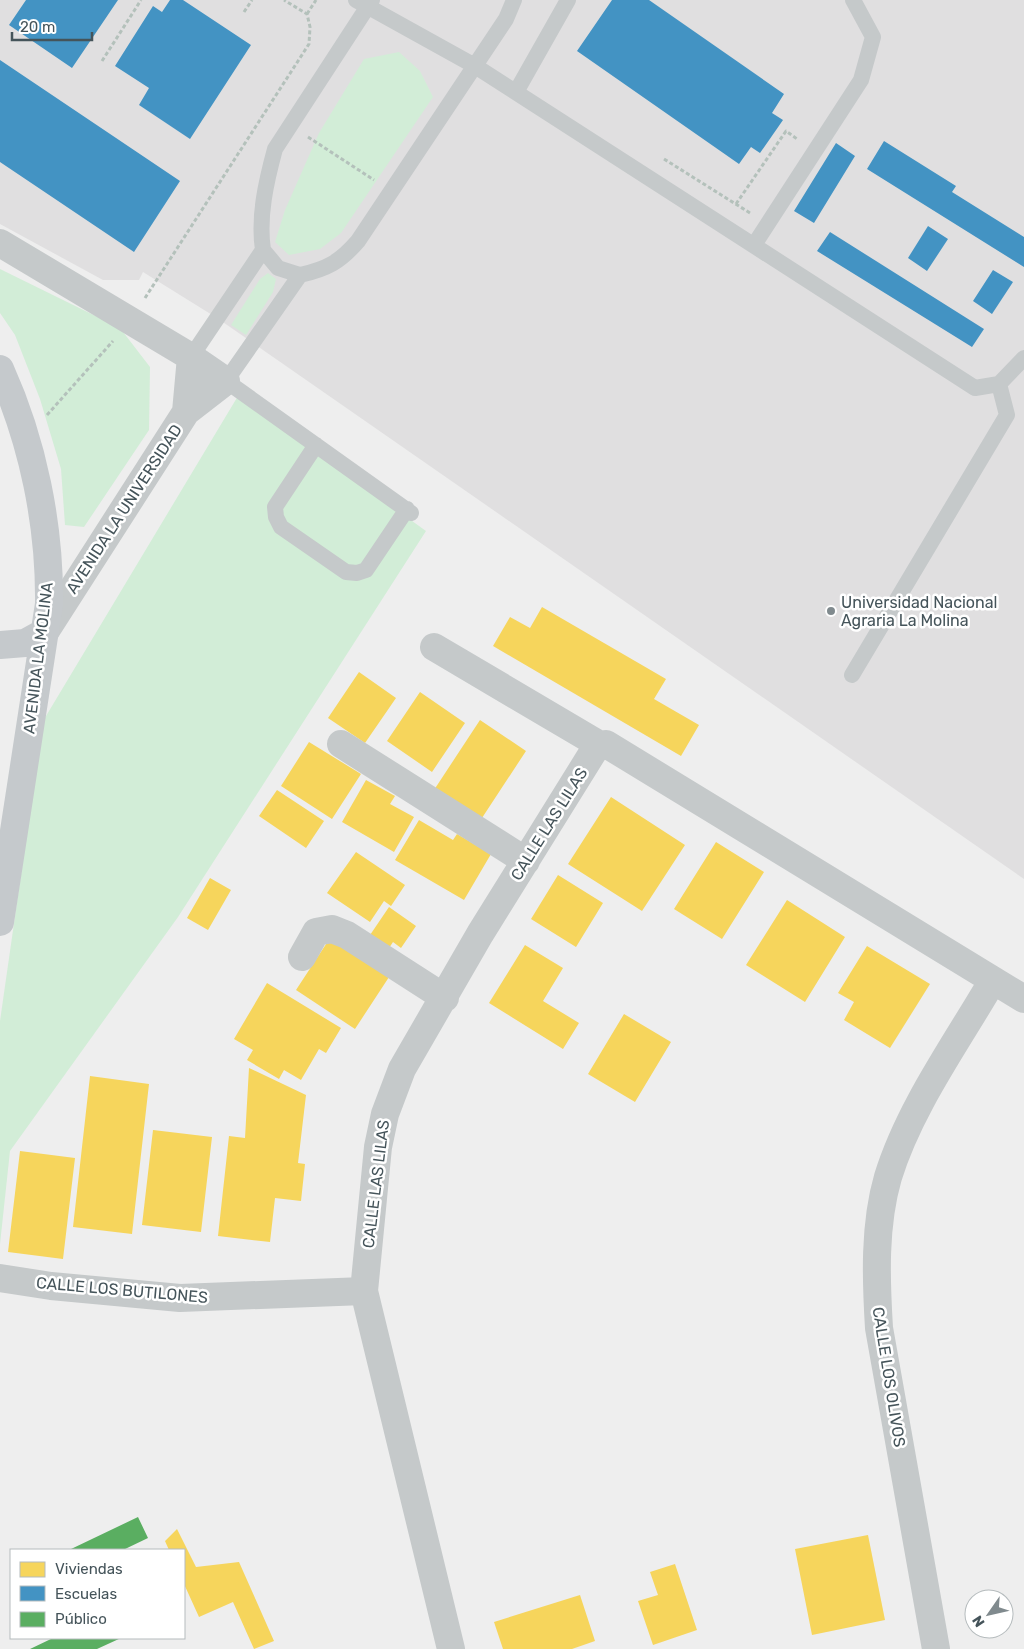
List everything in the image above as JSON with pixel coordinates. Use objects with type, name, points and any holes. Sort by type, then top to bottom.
[{"type":"main road","name":"AVENIDA LA MOLINA","points":[[0,369],[26,440],[37,484],[45,531],[49,576],[49,604],[0,922]]},
{"type":"main road","points":[[0,645],[25,643],[45,632]]},
{"type":"street","points":[[0,243],[191,357],[226,381]]},
{"type":"street","name":"AVENIDA LA UNIVERSIDAD","points":[[186,412],[191,357]]},
{"type":"street","name":"AVENIDA LA UNIVERSIDAD","points":[[45,632],[186,412],[226,381]]},
{"type":"street","points":[[434,647],[603,745],[1024,999]]},
{"type":"street","points":[[340,744],[526,861]]},
{"type":"street","name":"CALLE LAS LILAS","points":[[451,1649],[364,1291],[378,1147],[385,1114],[402,1069],[445,998],[480,934],[595,749],[603,745]]},
{"type":"street","points":[[302,957],[316,932],[332,929],[347,935],[445,998]]},
{"type":"street","name":"CALLE LOS OLIVOS","points":[[936,1649],[879,1328],[876,1276],[880,1226],[888,1178],[904,1136],[993,980]]},
{"type":"street","name":"CALLE LOS BUTILONES","points":[[0,1278],[51,1286],[180,1298],[364,1291]]},
{"type":"lane","points":[[514,0],[506,19],[474,66],[358,241],[344,256],[323,270],[300,275],[278,268],[263,250],[260,231],[268,174],[275,149],[365,2],[474,66],[516,92],[975,388],[999,384],[1024,358]]},
{"type":"lane","points":[[516,92],[568,0]]},
{"type":"lane","points":[[754,245],[861,80],[873,37],[853,0]]},
{"type":"lane","points":[[191,357],[263,250]]},
{"type":"lane","points":[[300,275],[226,381],[409,511],[366,570],[357,573],[346,572],[281,527],[276,517],[275,507],[316,445]]},
{"type":"lane","points":[[852,675],[1007,415],[999,384]]},
{"type":"path","points":[[102,61],[141,0]]},
{"type":"path","points":[[244,12],[252,0]]},
{"type":"path","points":[[26,440],[130,322],[309,44],[310,27],[307,14],[284,0]]},
{"type":"path","points":[[307,14],[316,0]]},
{"type":"path","points":[[266,110],[392,191]]},
{"type":"path","points":[[736,204],[786,131],[815,150]]},
{"type":"shaded area","name":"Universidad Nacional Agraria La Molina","points":[[0,0],[1024,0],[1024,879],[217,318],[143,272],[139,280],[103,280],[0,224]]},
{"type":"green space","points":[[399,52],[420,71],[433,97],[341,233],[320,249],[289,255],[275,242],[285,210],[319,133],[364,59]]},
{"type":"green space","points":[[0,269],[120,328],[150,367],[149,430],[84,527],[65,525],[61,469],[40,399],[15,335],[0,313]]},
{"type":"green space","points":[[268,273],[276,279],[273,292],[246,335],[231,325],[260,279]]},
{"type":"green space","points":[[238,396],[426,531],[178,917],[10,1151],[0,1244],[0,1021],[43,721]]},
{"type":"building: Viviendas","points":[[542,607],[666,679],[654,699],[699,725],[681,756],[493,646],[510,617],[530,628]]},
{"type":"building: Viviendas","points":[[359,672],[396,698],[365,743],[328,718]]},
{"type":"building: Viviendas","points":[[420,692],[465,723],[432,772],[387,741]]},
{"type":"building: Viviendas","points":[[480,720],[526,751],[480,821],[434,790]]},
{"type":"building: Viviendas","points":[[309,742],[361,774],[332,819],[281,786]]},
{"type":"building: Viviendas","points":[[366,780],[395,796],[390,804],[414,817],[394,852],[342,822]]},
{"type":"building: Viviendas","points":[[277,790],[324,821],[306,848],[259,816]]},
{"type":"building: Viviendas","points":[[611,797],[685,845],[642,911],[568,864]]},
{"type":"building: Viviendas","points":[[419,820],[453,840],[457,834],[491,854],[464,900],[395,860]]},
{"type":"building: Viviendas","points":[[716,842],[764,872],[722,939],[674,909]]},
{"type":"building: Viviendas","points":[[356,852],[405,885],[391,906],[384,901],[370,922],[327,893]]},
{"type":"building: Viviendas","points":[[558,875],[603,903],[576,947],[531,919]]},
{"type":"building: Viviendas","points":[[210,878],[231,890],[208,930],[187,918]]},
{"type":"building: Viviendas","points":[[787,900],[845,937],[805,1002],[746,965]]},
{"type":"building: Viviendas","points":[[389,907],[416,926],[401,948],[393,942],[387,951],[368,938]]},
{"type":"building: Viviendas","points":[[332,935],[391,974],[355,1029],[296,990]]},
{"type":"building: Viviendas","points":[[525,945],[563,968],[543,1001],[579,1023],[563,1049],[489,1003]]},
{"type":"building: Viviendas","points":[[867,946],[930,984],[890,1048],[844,1020],[854,1002],[838,993]]},
{"type":"building: Viviendas","points":[[267,983],[341,1028],[326,1053],[319,1049],[301,1080],[284,1070],[279,1079],[247,1060],[253,1050],[234,1039]]},
{"type":"building: Viviendas","points":[[624,1014],[671,1042],[635,1102],[588,1074]]},
{"type":"building: Viviendas","points":[[249,1068],[306,1095],[298,1163],[305,1164],[301,1201],[275,1198],[270,1242],[218,1236],[229,1136],[245,1138]]},
{"type":"building: Viviendas","points":[[90,1076],[149,1084],[132,1234],[73,1227]]},
{"type":"building: Viviendas","points":[[153,1130],[212,1137],[201,1232],[142,1225]]},
{"type":"building: Viviendas","points":[[20,1151],[75,1158],[63,1259],[8,1252]]},
{"type":"building: Viviendas","points":[[177,1529],[196,1567],[239,1562],[274,1641],[254,1649],[233,1602],[199,1617],[185,1586],[185,1549],[169,1549],[165,1541]]},
{"type":"building: Viviendas","points":[[868,1535],[885,1620],[812,1635],[795,1549]]},
{"type":"building: Viviendas","points":[[675,1564],[697,1630],[653,1645],[638,1601],[658,1595],[650,1572]]},
{"type":"building: Viviendas","points":[[580,1595],[595,1641],[572,1649],[503,1649],[494,1622]]},
{"type":"building: Escuelas","points":[[26,0],[118,0],[72,68],[9,25]]},
{"type":"building: Escuelas","points":[[170,0],[183,0],[251,45],[190,139],[139,105],[149,88],[115,66],[153,6],[162,12]]},
{"type":"building: Escuelas","points":[[612,0],[649,0],[784,94],[772,113],[783,120],[760,153],[751,147],[739,164],[577,51]]},
{"type":"building: Escuelas","points":[[0,60],[180,181],[134,252],[0,162]]},
{"type":"building: Escuelas","points":[[884,141],[956,186],[952,192],[1024,237],[1024,267],[867,169]]},
{"type":"building: Escuelas","points":[[836,143],[855,156],[814,223],[794,211]]},
{"type":"building: Escuelas","points":[[928,226],[948,239],[927,271],[908,258]]},
{"type":"building: Escuelas","points":[[830,232],[984,329],[972,347],[817,251]]},
{"type":"building: Escuelas","points":[[993,270],[1013,282],[992,314],[973,301]]},
{"type":"building: Público","points":[[138,1517],[148,1538],[125,1549],[71,1549]]},
{"type":"building: Público","points":[[51,1639],[119,1639],[97,1649],[30,1649]]},
{"type":"place","name":"Universidad Nacional Agraria La Molina","points":[[831,611]]}]
